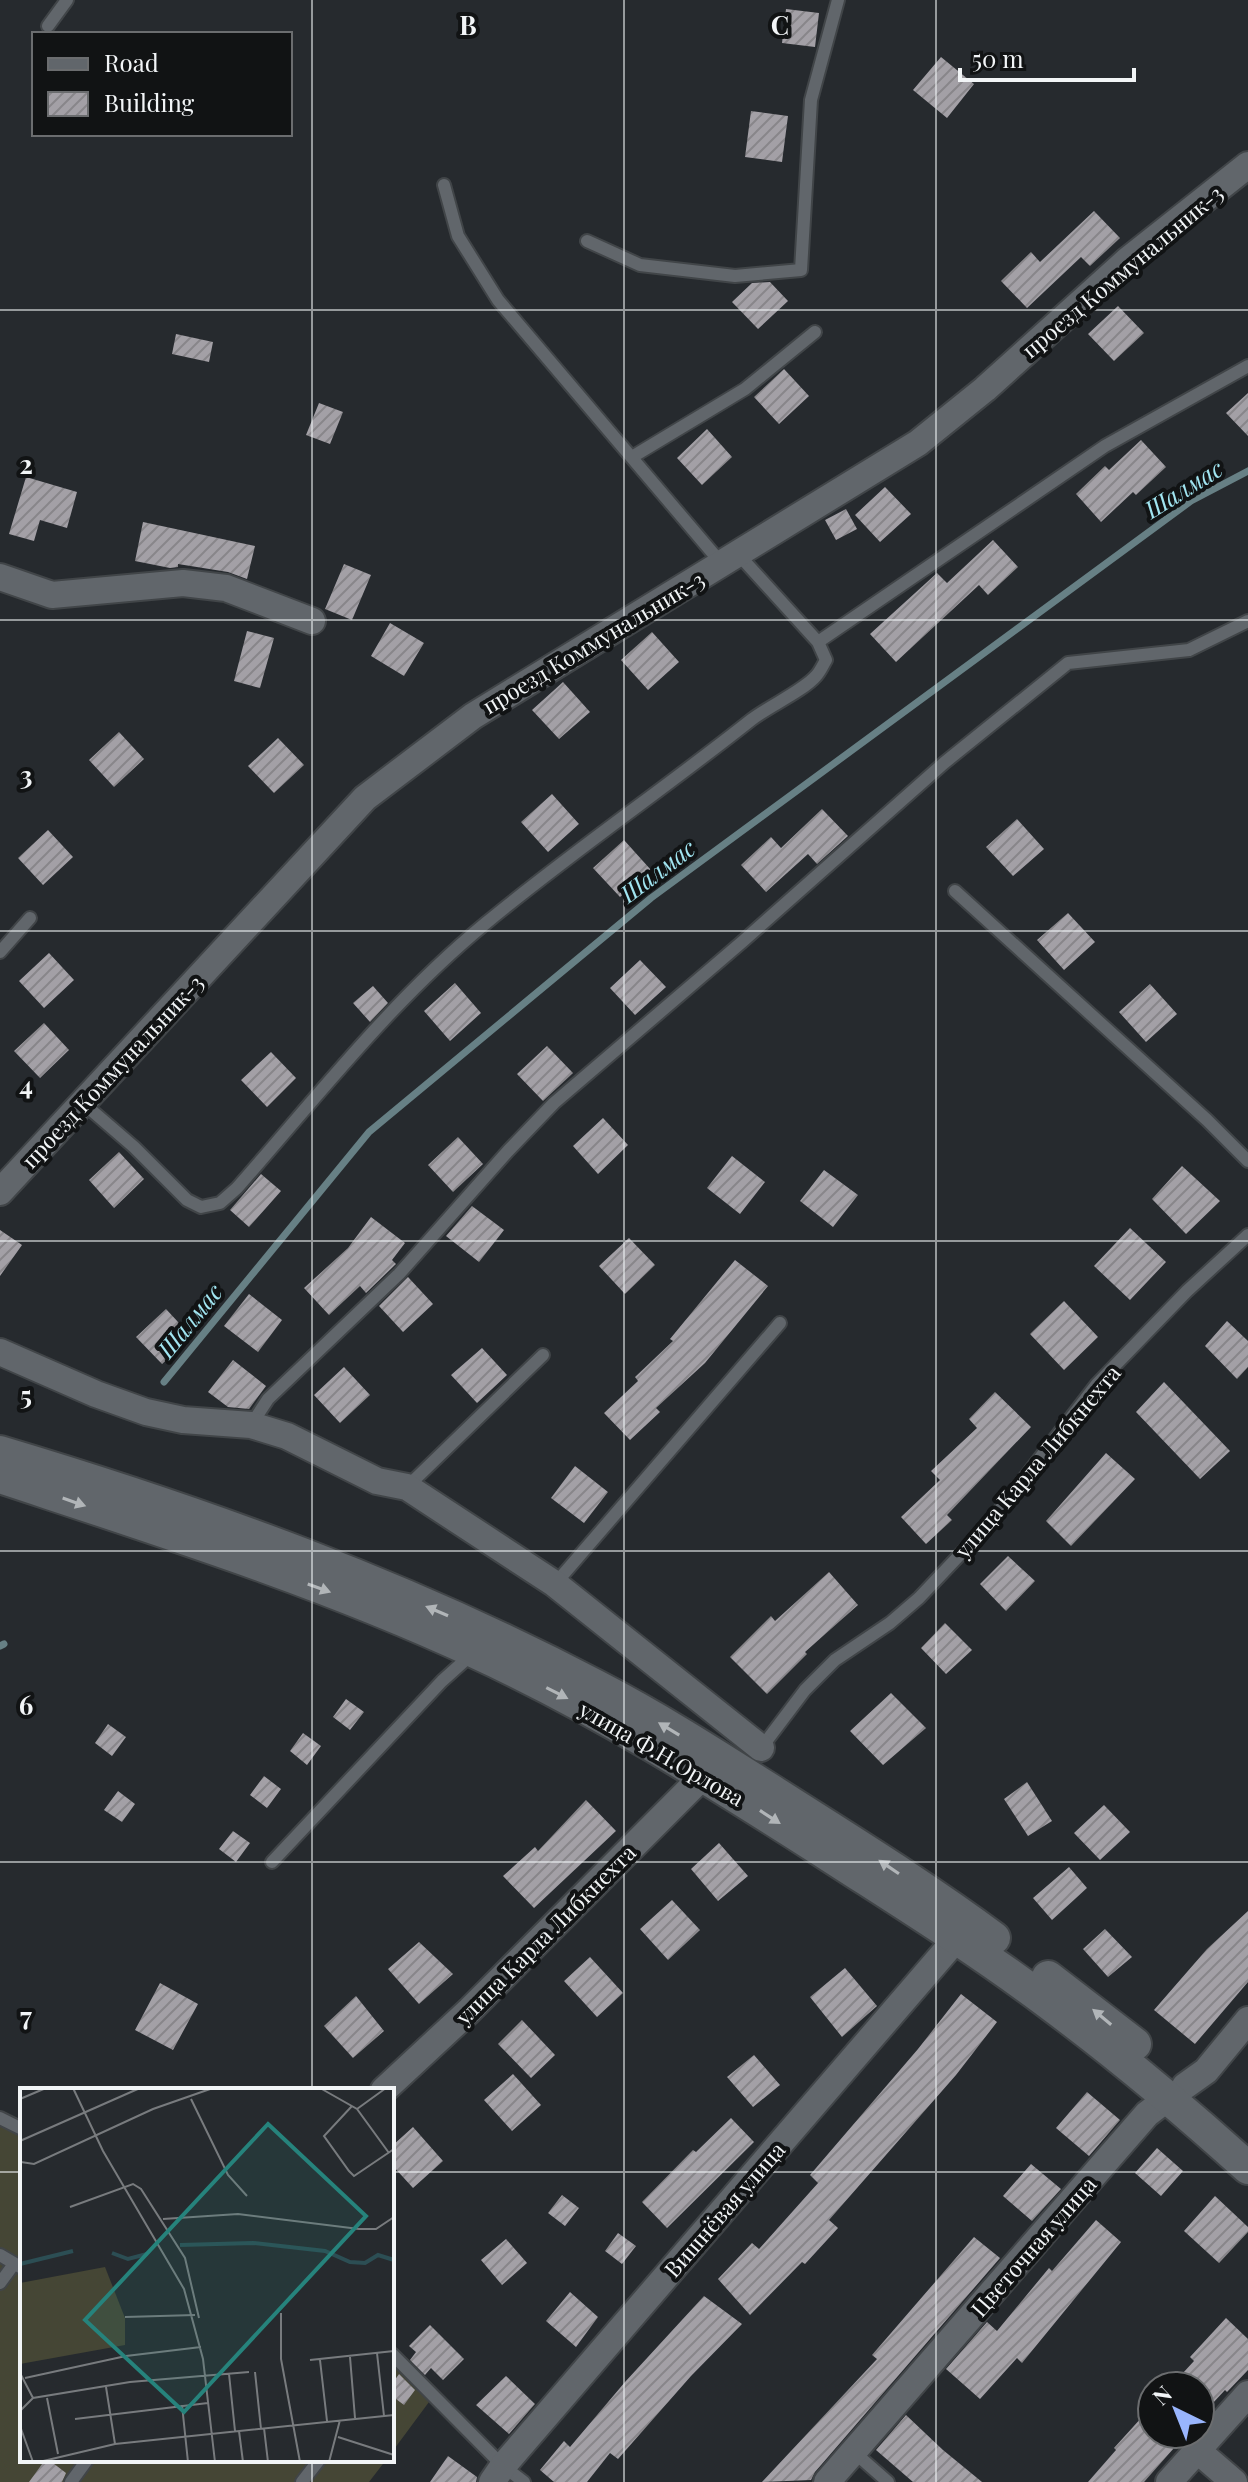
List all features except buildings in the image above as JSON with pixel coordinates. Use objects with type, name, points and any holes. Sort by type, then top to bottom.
[{"type":"street","name":"проезд Коммунальник-3","points":[[0,1192],[365,798],[473,716],[918,443],[985,389],[1128,260],[1248,165]]},
{"type":"street","points":[[0,577],[52,595],[183,583],[226,588],[312,621]]},
{"type":"street","points":[[0,1352],[146,1412],[183,1420],[251,1425],[287,1436],[377,1481],[407,1487],[555,1584],[746,1771]]},
{"type":"street","name":"улица Ф.Н.Орлова","points":[[0,1452],[192,1514],[357,1577],[492,1635],[597,1686],[709,1766]]},
{"type":"street","name":"улица Ф.Н.Орлова","points":[[0,1477],[323,1589],[475,1652],[709,1766],[746,1771],[971,1921],[1088,2006],[1248,2168]]},
{"type":"street","name":"улица Карла Либкнехта","points":[[386,2088],[470,2010],[709,1766]]},
{"type":"street","name":"улица Ф.Н.Орлова","points":[[746,1771],[957,1938],[1176,2092],[1248,2138]]},
{"type":"street","name":"Вишнёвая улица","points":[[497,2474],[957,1938]]},
{"type":"street","name":"Цветочная улица","points":[[827,2482],[1147,2114],[1206,2071],[1248,2020]]},
{"type":"street","points":[[1169,2482],[1248,2394]]},
{"type":"street","points":[[1198,2451],[1234,2482]]},
{"type":"lane","points":[[48,26],[67,0]]},
{"type":"lane","points":[[587,241],[640,265],[735,276],[801,270],[811,100],[838,0]]},
{"type":"lane","points":[[83,1103],[134,1147],[187,1200],[201,1207],[220,1203],[237,1188],[371,1034],[430,972],[486,923],[591,842],[755,717],[816,677],[826,660],[818,642],[730,559],[632,457],[498,300],[458,236],[444,185]]},
{"type":"lane","points":[[632,457],[745,389],[815,332]]},
{"type":"lane","points":[[818,642],[1105,446],[1248,366]]},
{"type":"lane","points":[[251,1425],[268,1399],[399,1274],[554,1103],[944,763],[1068,663],[1189,650],[1248,621]]},
{"type":"lane","points":[[955,891],[1248,1161]]},
{"type":"lane","points":[[0,952],[30,918]]},
{"type":"lane","name":"улица Карла Либкнехта","points":[[746,1771],[805,1690],[835,1660],[890,1623],[939,1577],[989,1524],[1097,1384],[1187,1291],[1248,1235]]},
{"type":"lane","points":[[555,1584],[780,1323]]},
{"type":"lane","points":[[407,1487],[543,1355]]},
{"type":"lane","points":[[272,1862],[442,1681],[475,1652]]},
{"type":"lane","points":[[0,2118],[20,2128]]},
{"type":"lane","points":[[0,2255],[18,2266],[0,2283]]},
{"type":"lane","points":[[394,2361],[497,2474],[524,2482]]},
{"type":"lane","points":[[855,2453],[888,2482]]},
{"type":"lane","points":[[71,2482],[86,2462]]},
{"type":"lane","points":[[302,2482],[317,2462]]},
{"type":"green space","points":[[0,2113],[20,2123],[20,2462],[384,2462],[369,2482],[0,2482]]},
{"type":"green space","points":[[394,2365],[429,2402],[394,2449]]},
{"type":"waterway","name":"Шалмас","points":[[164,1382],[369,1132],[651,898],[1191,501],[1248,471]]},
{"type":"waterway","name":"Шалмас","points":[[0,1646],[4,1644]]}]
